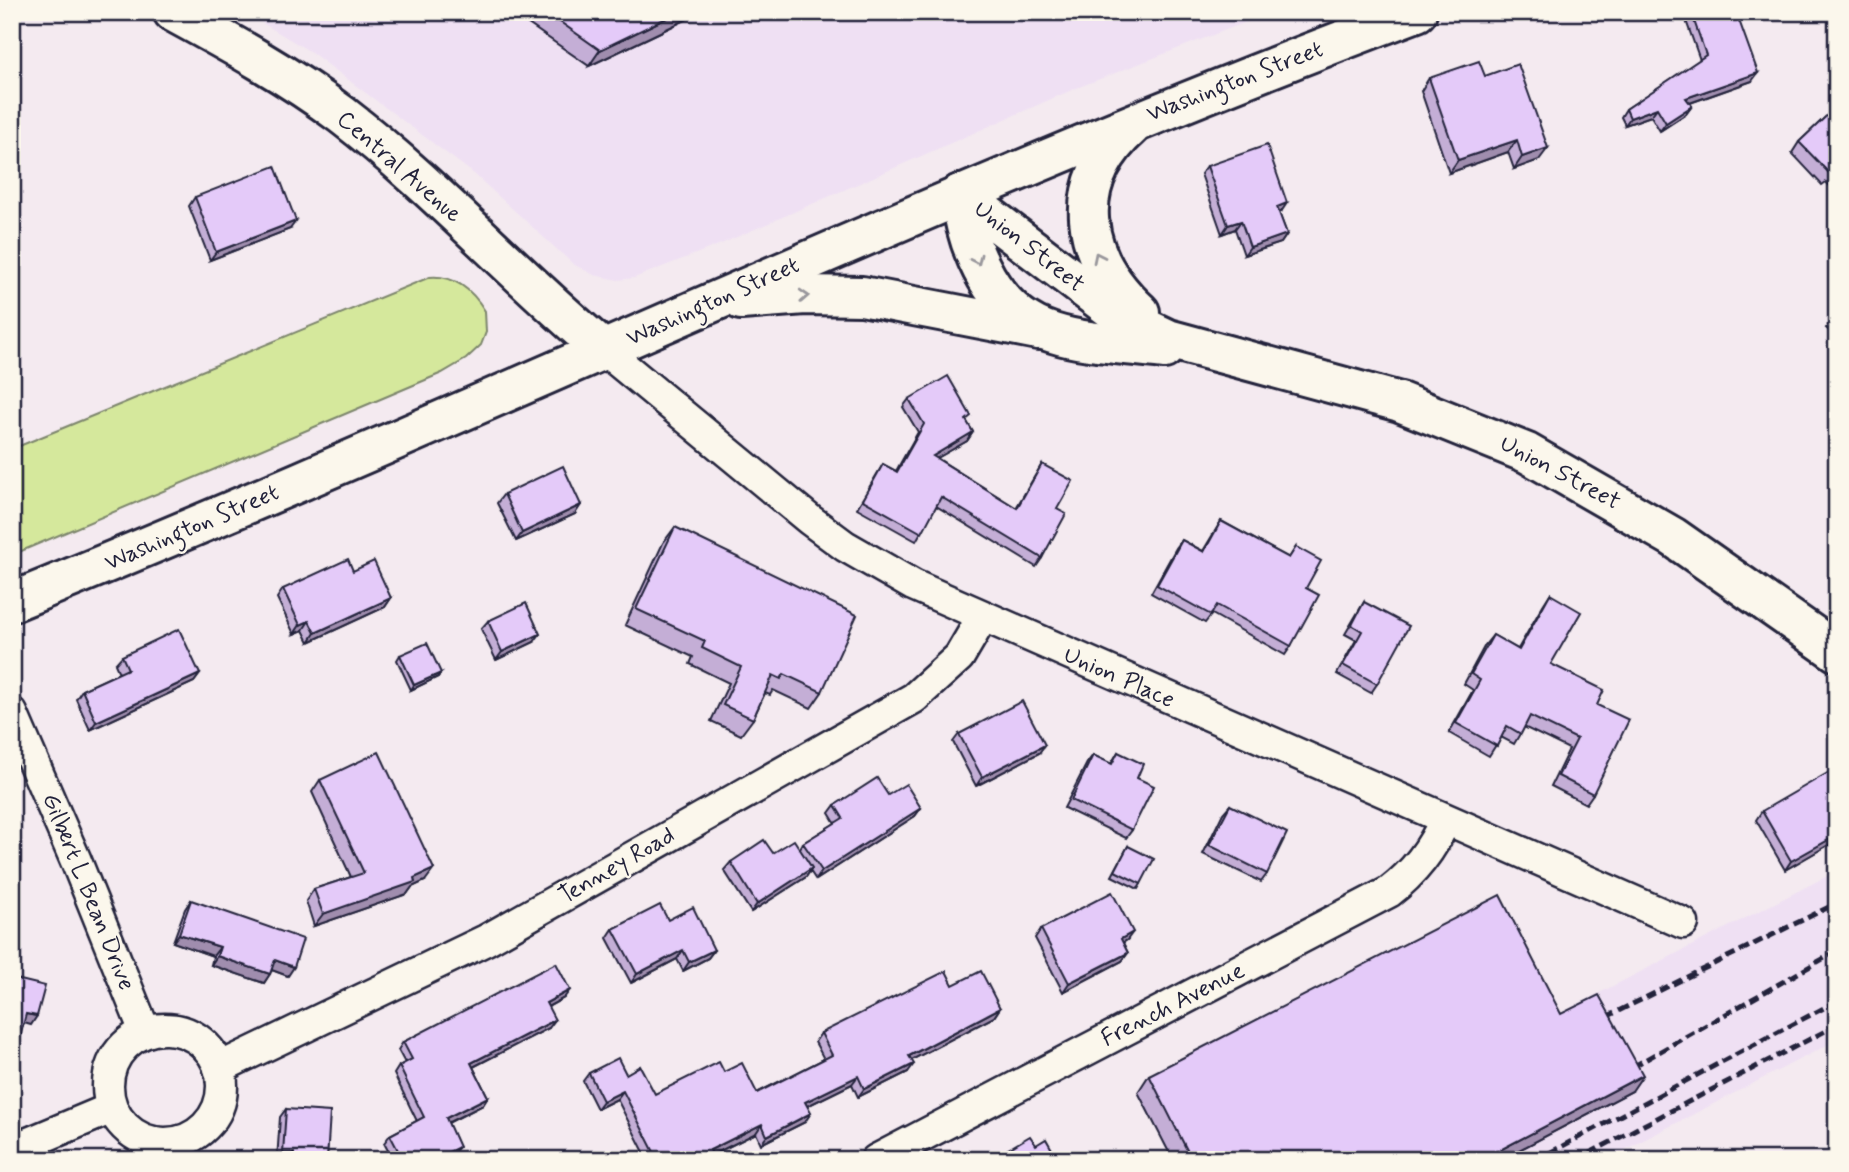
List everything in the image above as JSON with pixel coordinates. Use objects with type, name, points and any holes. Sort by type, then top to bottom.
[{"type":"main road","name":"Central Avenue","points":[[173,12],[255,58],[341,114],[383,148],[604,350]]},
{"type":"main road","name":"Washington Street","points":[[12,602],[232,513],[960,194],[1141,118],[1417,12]]},
{"type":"main road","points":[[1141,118],[1108,150],[1097,168],[1088,206],[1093,245],[1114,285],[1148,320],[1250,361]]},
{"type":"main road","name":"Union Street","points":[[960,194],[968,237],[987,280],[1017,312],[1052,333],[1250,361]]},
{"type":"main road","name":"Union Street","points":[[960,194],[1122,317],[1168,339],[1400,402],[1527,453],[1673,537],[1837,652]]},
{"type":"main road","points":[[711,302],[805,295],[862,296],[1052,333]]},
{"type":"street","name":"Union Place","points":[[604,350],[776,495],[845,546],[913,585],[982,618],[1683,923]]},
{"type":"street","name":"Tenney Road","points":[[219,1068],[486,940],[914,698],[959,657],[982,618]]},
{"type":"street","name":"Gilbert L Bean Drive","points":[[12,713],[76,861],[145,1032]]},
{"type":"street","name":"French Avenue","points":[[876,1160],[1389,892],[1405,879],[1423,858],[1444,820]]},
{"type":"street","points":[[169,1029],[188,1034],[206,1046],[219,1068],[222,1092],[217,1111],[194,1149],[144,1139],[127,1129],[112,1108],[108,1088],[115,1057],[128,1043],[145,1032],[169,1029]]},
{"type":"street","points":[[12,1150],[112,1108]]},
{"type":"shaded area","points":[[244,12],[1272,12],[1074,89],[721,244],[634,278],[618,280],[594,275],[573,264],[473,173],[311,52]]},
{"type":"shaded area","points":[[1837,871],[1837,1040],[1605,1160],[1274,1160]]},
{"type":"green space","points":[[430,277],[455,281],[462,285],[485,311],[486,332],[481,345],[466,359],[442,373],[12,555],[12,449]]},
{"type":"building","points":[[546,12],[679,12],[600,50]]},
{"type":"building","points":[[1691,12],[1736,12],[1758,73],[1686,98],[1692,106],[1666,123],[1657,108],[1630,118],[1626,109],[1706,55]]},
{"type":"building","points":[[1479,61],[1485,76],[1518,64],[1548,148],[1522,157],[1517,140],[1458,160],[1429,78]]},
{"type":"building","points":[[1837,106],[1837,175],[1833,171],[1830,174],[1799,142]]},
{"type":"building","points":[[1267,145],[1287,203],[1277,207],[1287,234],[1250,247],[1241,221],[1228,225],[1207,166]]},
{"type":"building","points":[[275,166],[296,221],[216,252],[195,197]]},
{"type":"building","points":[[1837,315],[1837,330],[1829,323]]},
{"type":"building","points":[[948,376],[971,416],[966,420],[973,432],[933,456],[1017,508],[1042,464],[1073,481],[1057,509],[1066,514],[1042,558],[941,497],[922,533],[863,500],[883,464],[897,472],[924,424],[909,399]]},
{"type":"building","points":[[563,466],[581,505],[522,533],[504,494]]},
{"type":"building","points":[[1221,521],[1289,558],[1296,547],[1321,561],[1306,588],[1319,595],[1291,646],[1217,605],[1211,615],[1157,585],[1182,540],[1204,552]]},
{"type":"building","points":[[675,527],[857,615],[822,692],[784,674],[781,679],[773,675],[753,719],[723,705],[741,667],[702,648],[705,641],[636,609]]},
{"type":"building","points":[[348,559],[353,571],[374,561],[391,598],[315,633],[309,621],[300,625],[283,589]]},
{"type":"building","points":[[1550,594],[1581,612],[1551,664],[1604,690],[1597,705],[1629,720],[1593,794],[1558,776],[1577,739],[1530,716],[1521,734],[1507,726],[1497,746],[1456,723],[1480,680],[1471,674],[1493,635],[1519,650]]},
{"type":"building","points":[[1364,602],[1409,626],[1377,684],[1343,665],[1362,631],[1352,625]]},
{"type":"building","points":[[526,603],[540,634],[502,652],[488,621]]},
{"type":"building","points":[[179,629],[200,674],[96,722],[82,690],[128,669],[122,656]]},
{"type":"building","points":[[427,643],[441,673],[414,685],[400,655]]},
{"type":"building","points":[[1022,701],[1045,745],[982,777],[959,734]]},
{"type":"building","points":[[379,752],[434,869],[414,878],[415,882],[323,914],[314,889],[364,873],[320,780]]},
{"type":"building","points":[[1118,752],[1143,764],[1137,778],[1154,786],[1132,830],[1071,800],[1093,755],[1112,764]]},
{"type":"building","points":[[1831,771],[1837,781],[1837,835],[1791,861],[1762,811]]},
{"type":"building","points":[[877,778],[888,795],[906,784],[921,808],[822,871],[803,843],[843,818],[835,805]]},
{"type":"building","points":[[1230,805],[1287,833],[1267,874],[1209,845]]},
{"type":"building","points":[[764,840],[773,853],[794,840],[812,868],[757,904],[731,862]]},
{"type":"building","points":[[1128,846],[1154,859],[1141,884],[1115,871]]},
{"type":"building","points":[[1112,892],[1133,932],[1121,939],[1128,953],[1069,983],[1041,929]]},
{"type":"building","points":[[1500,895],[1561,1014],[1599,995],[1643,1075],[1481,1160],[1192,1160],[1149,1075]]},
{"type":"building","points":[[191,900],[303,939],[294,967],[275,960],[270,974],[217,956],[220,947],[179,934]]},
{"type":"building","points":[[660,905],[668,920],[693,907],[714,950],[689,962],[683,950],[637,974],[613,929]]},
{"type":"building","points":[[556,963],[570,990],[546,1003],[555,1020],[471,1063],[488,1097],[446,1118],[459,1147],[433,1160],[403,1160],[390,1135],[424,1117],[399,1066],[412,1059],[403,1042]]},
{"type":"building","points":[[946,971],[953,985],[981,971],[1000,1008],[909,1056],[914,1064],[864,1089],[858,1076],[805,1102],[811,1113],[767,1136],[762,1124],[710,1150],[715,1160],[658,1160],[623,1091],[603,1101],[589,1073],[618,1058],[626,1074],[640,1066],[655,1094],[719,1062],[724,1072],[742,1063],[757,1093],[832,1055],[821,1033]]},
{"type":"building","points":[[12,978],[45,986],[37,1016],[26,1014],[13,1065]]},
{"type":"building","points":[[286,1109],[330,1112],[327,1160],[294,1160],[294,1153],[283,1153]]},
{"type":"building","points":[[1030,1136],[1036,1145],[1046,1139],[1058,1160],[990,1160]]},
{"type":"railway","points":[[1592,1024],[1837,903]]},
{"type":"railway","points":[[1620,1074],[1837,951]]},
{"type":"railway","points":[[1536,1160],[1837,1001]]},
{"type":"railway","points":[[1576,1160],[1837,1025]]}]
